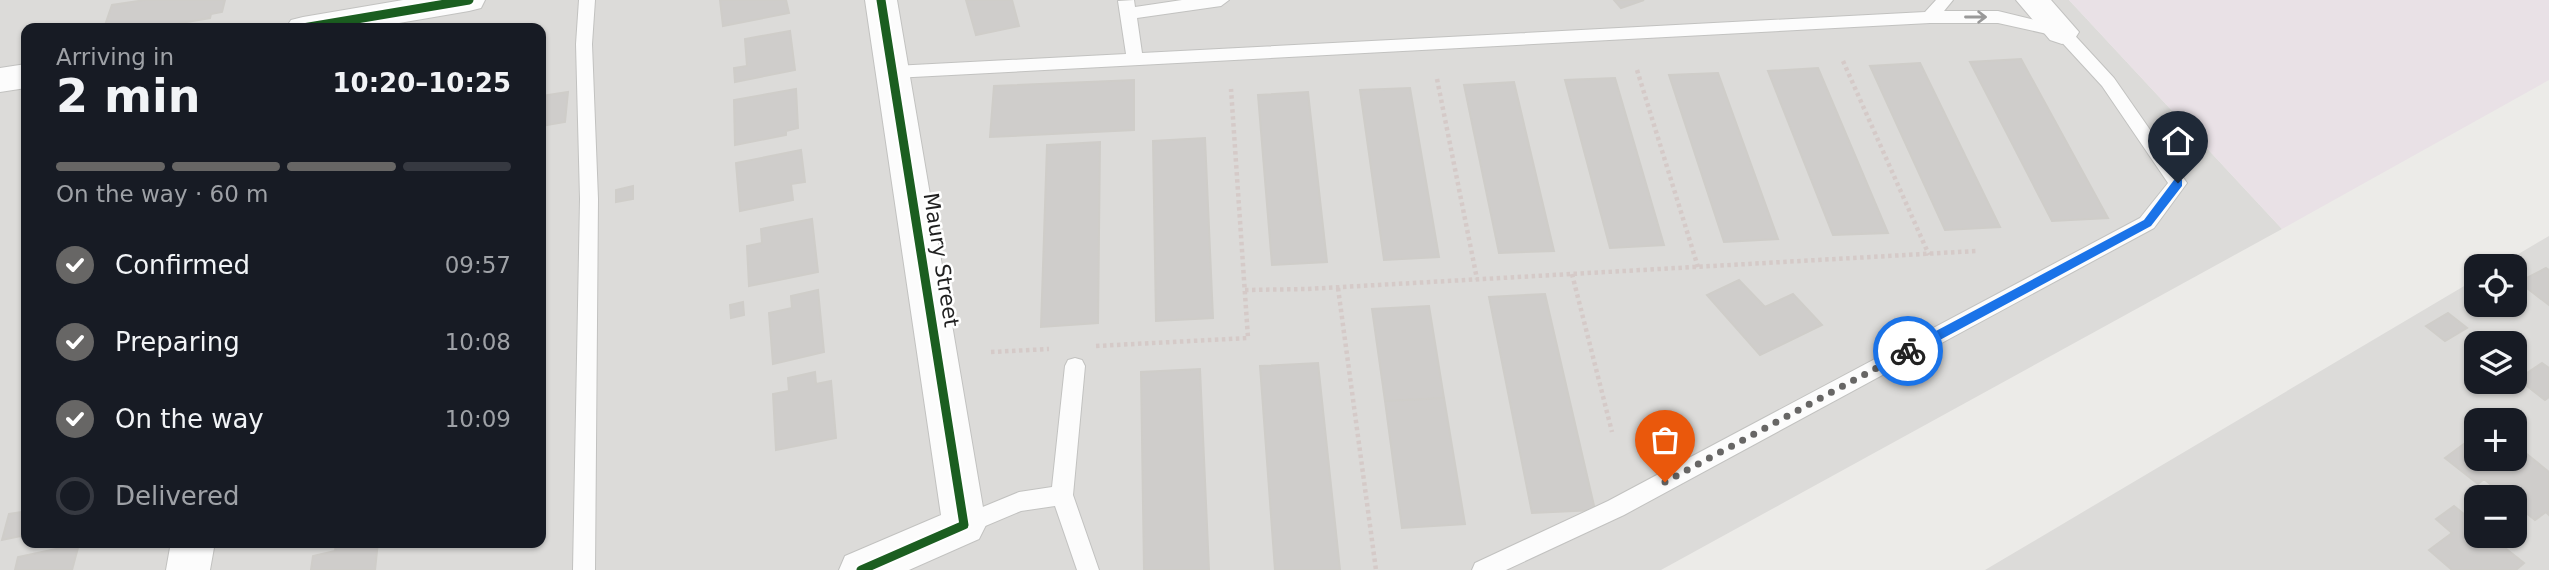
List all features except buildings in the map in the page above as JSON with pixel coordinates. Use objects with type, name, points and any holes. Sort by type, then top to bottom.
[{"type":"street","points":[[289,23],[293,0]]},
{"type":"street","points":[[333,23],[469,0]]},
{"type":"street","name":"Maury Street","points":[[881,0],[964,525]]},
{"type":"street","points":[[2032,0],[2062,32]]},
{"type":"street","points":[[0,80],[21,77]]},
{"type":"street","points":[[861,570],[964,525]]},
{"type":"street","points":[[188,570],[192,548]]},
{"type":"lane","points":[[584,570],[589,200],[584,44],[587,0]]},
{"type":"lane","points":[[1135,59],[1128,6],[1221,0]]},
{"type":"lane","points":[[1930,17],[1945,0]]},
{"type":"lane","points":[[894,72],[1930,17],[1998,17],[2062,32],[2108,82],[2178,183],[2147,223],[1616,508],[1483,570]]},
{"type":"lane","points":[[1075,366],[1062,495],[1088,570]]},
{"type":"lane","points":[[964,525],[1020,502],[1062,495]]},
{"type":"path","points":[[1843,61],[1929,255]]},
{"type":"path","points":[[1637,70],[1698,267]]},
{"type":"path","points":[[1437,79],[1477,279]]},
{"type":"path","points":[[1094,346],[1248,338],[1231,89]]},
{"type":"path","points":[[1245,290],[1338,288],[1976,251]]},
{"type":"path","points":[[1572,274],[1612,432]]},
{"type":"path","points":[[1338,288],[1376,570]]},
{"type":"path","points":[[990,352],[1056,348]]},
{"type":"shaded area","points":[[0,0],[2069,0],[2282,229],[1661,570],[0,570]]},
{"type":"shaded area","points":[[2069,0],[2549,0],[2549,80],[2282,229]]},
{"type":"shaded area","points":[[2549,236],[2549,570],[1985,570],[2464,286],[2464,317],[2527,317],[2527,254],[2518,254]]},
{"type":"cycle path","points":[[333,23],[469,0]]},
{"type":"cycle path","points":[[861,570],[964,525],[881,0]]},
{"type":"way so far","points":[[1665,482],[1908,351]]},
{"type":"route","points":[[1908,351],[2147,223],[2178,183]]}]
